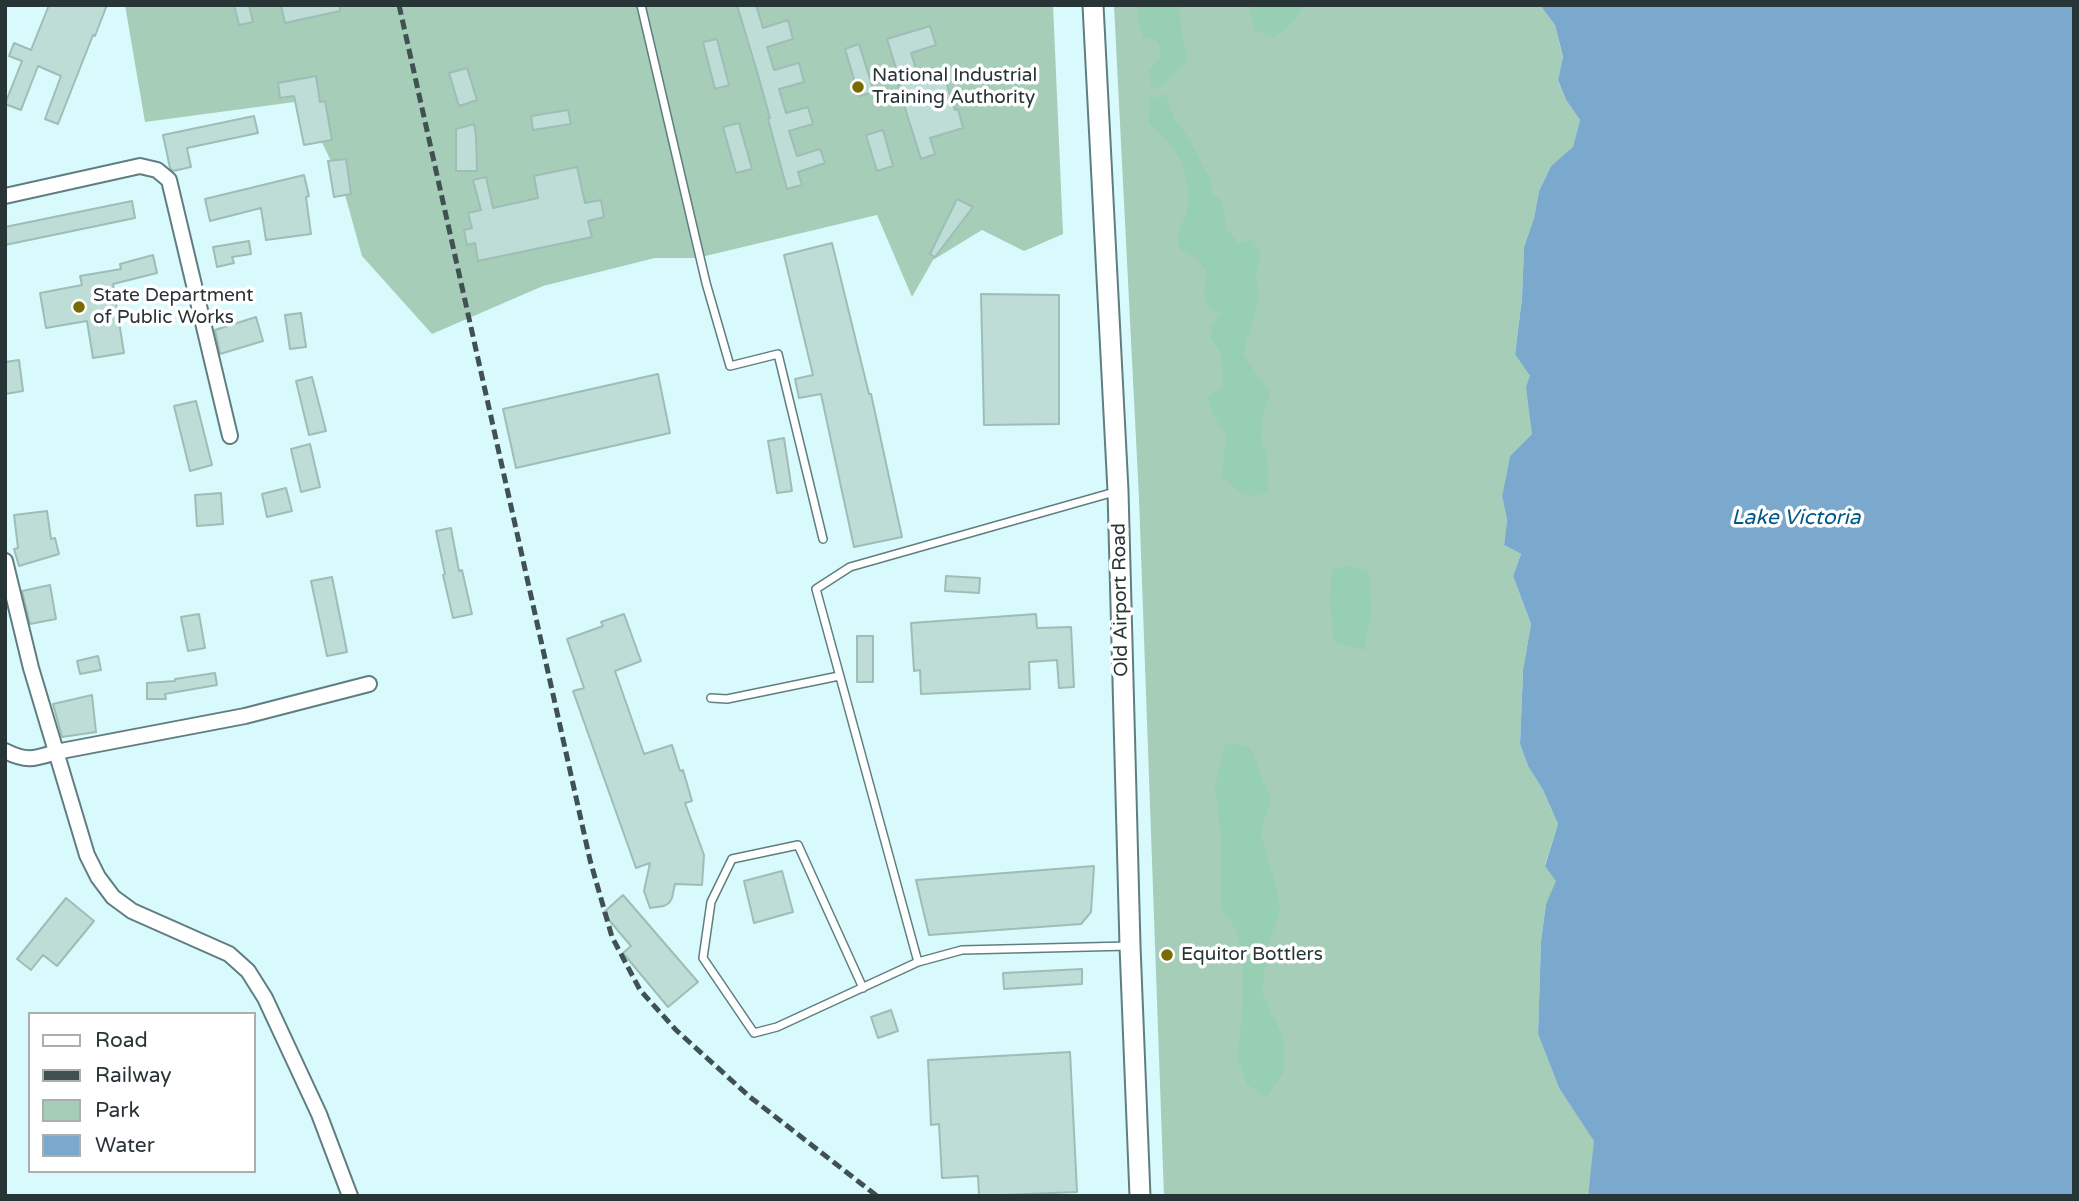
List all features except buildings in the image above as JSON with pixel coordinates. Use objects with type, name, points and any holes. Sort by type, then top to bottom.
[{"type":"main road","name":"Old Airport Road","points":[[1093,5],[1118,491],[1130,946],[1140,1196]]},
{"type":"street","points":[[5,196],[140,166],[157,170],[169,180],[230,436]]},
{"type":"street","points":[[5,561],[31,668],[87,855],[98,877],[113,897],[132,911],[229,954],[248,971],[265,998],[319,1114],[350,1196]]},
{"type":"street","points":[[5,751],[20,758],[33,759],[56,752],[245,716],[369,684]]},
{"type":"lane","points":[[641,5],[706,283],[730,366],[778,354],[823,539]]},
{"type":"lane","points":[[918,962],[816,590],[850,567],[1118,491]]},
{"type":"lane","points":[[711,698],[727,699],[839,676]]},
{"type":"lane","points":[[863,988],[798,845],[732,859],[711,902],[703,958],[754,1033],[777,1027],[863,988],[918,962],[962,950],[1130,946]]},
{"type":"green space","points":[[125,5],[1053,5],[1063,234],[1024,251],[982,230],[933,260],[912,297],[877,215],[697,258],[655,258],[543,286],[432,334],[362,256],[342,184],[302,101],[145,122]]},
{"type":"green space","points":[[1114,5],[1540,5],[1555,25],[1563,58],[1558,80],[1566,100],[1580,120],[1573,148],[1551,166],[1539,191],[1534,218],[1524,247],[1522,298],[1515,353],[1530,376],[1532,434],[1510,456],[1502,496],[1507,520],[1504,545],[1521,554],[1513,576],[1531,624],[1523,670],[1520,744],[1528,766],[1543,790],[1558,824],[1545,865],[1557,881],[1546,904],[1541,941],[1538,1034],[1559,1088],[1595,1141],[1588,1196],[1164,1196],[1139,498]]},
{"type":"green space","points":[[1139,5],[1179,5],[1187,61],[1159,89],[1151,85],[1149,70],[1160,59],[1161,48],[1156,40],[1143,37],[1138,20]]},
{"type":"green space","points":[[1252,5],[1303,5],[1295,21],[1274,38],[1255,30],[1250,14]]},
{"type":"green space","points":[[1165,94],[1174,119],[1185,133],[1208,175],[1213,194],[1223,202],[1226,228],[1238,243],[1253,239],[1261,255],[1256,271],[1258,302],[1243,354],[1270,393],[1263,414],[1261,438],[1267,456],[1268,490],[1253,496],[1237,490],[1222,477],[1226,435],[1212,413],[1207,398],[1223,387],[1221,356],[1211,339],[1212,326],[1221,313],[1210,308],[1204,295],[1207,273],[1197,258],[1180,249],[1178,238],[1186,214],[1188,186],[1175,152],[1149,124],[1150,99]]},
{"type":"green space","points":[[1351,566],[1369,573],[1371,615],[1364,650],[1334,642],[1330,603],[1332,569]]},
{"type":"green space","points":[[1226,743],[1249,746],[1271,799],[1260,832],[1280,912],[1267,947],[1262,993],[1284,1039],[1284,1071],[1267,1098],[1247,1084],[1238,1059],[1243,961],[1237,931],[1221,907],[1221,836],[1215,787]]},
{"type":"water","name":"Lake Victoria","points":[[1540,5],[2074,5],[2074,1196],[1588,1196],[1594,1141],[1559,1088],[1538,1034],[1541,941],[1546,904],[1556,881],[1545,866],[1558,824],[1543,790],[1528,766],[1520,744],[1523,670],[1531,624],[1513,576],[1521,554],[1504,545],[1507,520],[1502,496],[1510,456],[1532,434],[1526,387],[1530,376],[1515,354],[1522,298],[1524,247],[1534,218],[1539,191],[1551,166],[1573,147],[1580,120],[1566,100],[1558,80],[1563,57],[1555,25]]},
{"type":"railway","points":[[399,5],[590,860],[612,937],[640,990],[676,1030],[750,1097],[877,1196]]},
{"type":"place","name":"National Industrial Training Authority","points":[[858,87]]},
{"type":"place","name":"State Department of Public Works","points":[[79,307]]},
{"type":"place","name":"Equitor Bottlers","points":[[1167,955]]}]
